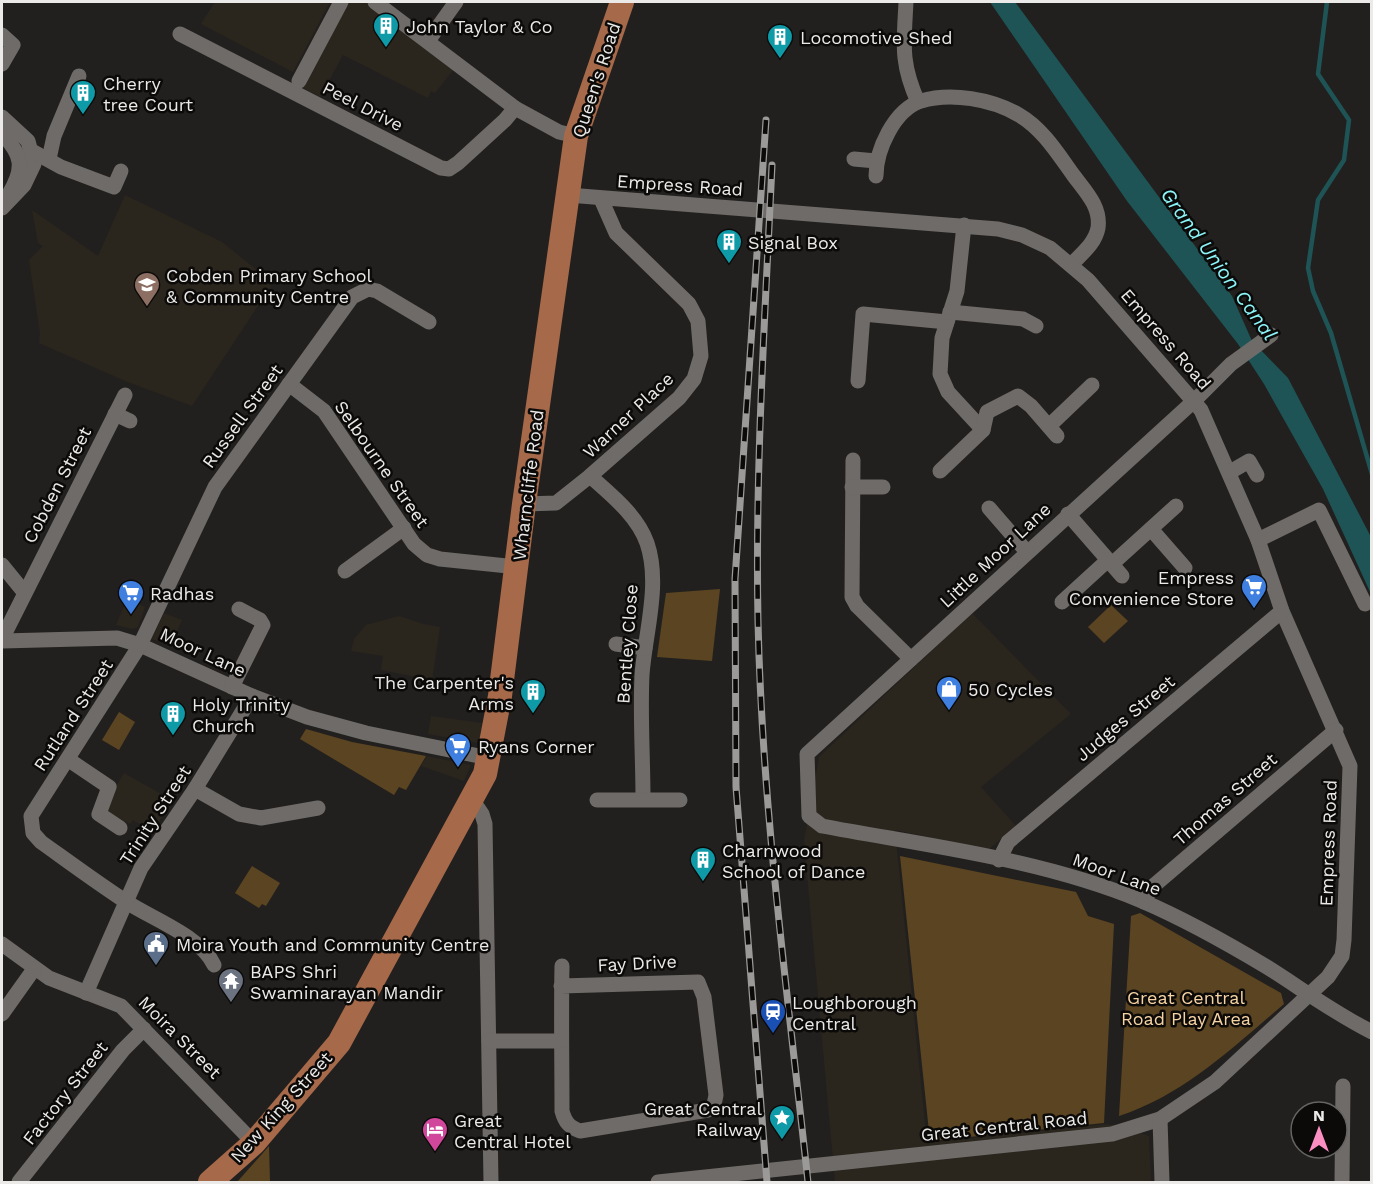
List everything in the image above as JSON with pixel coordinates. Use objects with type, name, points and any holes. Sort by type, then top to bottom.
[{"type":"main road","name":"Queen's Road","points":[[568,195],[576,136],[622,2]]},
{"type":"main road","name":"Wharncliffe Road","points":[[487,766],[568,195]]},
{"type":"main road","name":"New King Street","points":[[210,1182],[254,1143],[339,1043],[487,766]]},
{"type":"street","points":[[299,81],[341,2]]},
{"type":"street","points":[[375,2],[515,108],[559,132],[576,136]]},
{"type":"street","points":[[428,42],[456,2]]},
{"type":"street","points":[[906,2],[904,68],[918,102]]},
{"type":"street","name":"Peel Drive","points":[[180,34],[441,168],[449,169],[458,163],[515,108]]},
{"type":"street","points":[[2,35],[13,45],[2,64]]},
{"type":"street","points":[[49,159],[54,136],[79,76]]},
{"type":"street","points":[[854,159],[876,169],[888,131],[918,102],[960,98],[994,104],[1022,116],[1036,129],[1097,208],[1098,228],[1093,242],[1071,265]]},
{"type":"street","points":[[2,117],[28,141],[34,164],[30,175],[2,207]]},
{"type":"street","points":[[2,134],[16,149],[20,165],[16,183],[2,207]]},
{"type":"street","points":[[32,151],[61,167],[114,187],[121,171]]},
{"type":"street","name":"Empress Road","points":[[568,195],[964,225],[1022,235],[1050,248],[1088,280],[1195,400],[1230,472],[1258,540],[1282,611],[1350,766],[1342,956],[1337,966],[1309,996]]},
{"type":"street","name":"Warner Place","points":[[524,504],[556,503],[590,476],[680,398],[694,379],[701,356],[698,321],[689,304],[616,232],[601,199]]},
{"type":"street","points":[[964,225],[959,282],[942,338],[940,374],[948,392],[983,430]]},
{"type":"street","name":"Russell Street","points":[[140,645],[215,487],[352,297],[368,289],[386,294],[429,322]]},
{"type":"street","points":[[858,381],[863,314],[1023,319],[1036,326]]},
{"type":"street","name":"Little Moor Lane","points":[[822,826],[809,816],[807,754],[1195,400],[1231,364],[1271,334]]},
{"type":"street","name":"Selbourne Street","points":[[290,384],[324,411],[414,544],[427,555],[517,567]]},
{"type":"street","points":[[940,471],[983,430],[987,412],[1018,396],[1053,431],[1092,385]]},
{"type":"street","name":"Cobden Street","points":[[2,640],[24,592],[125,395]]},
{"type":"street","points":[[115,414],[130,421]]},
{"type":"street","points":[[853,460],[852,597],[857,606],[911,659]]},
{"type":"street","points":[[1230,472],[1249,461],[1257,475]]},
{"type":"street","name":"Bentley Close","points":[[590,476],[633,519],[647,543],[651,594],[642,676],[643,799]]},
{"type":"street","points":[[852,487],[883,487]]},
{"type":"street","points":[[1062,602],[1114,567],[1151,528],[1176,506]]},
{"type":"street","points":[[989,508],[1027,552]]},
{"type":"street","points":[[1258,540],[1319,510],[1365,604]]},
{"type":"street","points":[[1068,514],[1114,567]]},
{"type":"street","points":[[345,571],[404,528]]},
{"type":"street","points":[[1151,528],[1185,568]]},
{"type":"street","points":[[2,566],[24,592]]},
{"type":"street","points":[[232,687],[263,625],[260,620],[239,609]]},
{"type":"street","name":"Judges Street","points":[[999,860],[1008,842],[1282,611]]},
{"type":"street","name":"Moor Lane","points":[[2,640],[117,638],[140,645],[252,696],[307,717],[487,766]]},
{"type":"street","points":[[616,644],[645,648]]},
{"type":"street","name":"Rutland Street","points":[[127,902],[41,842],[33,833],[31,824],[37,806],[69,760],[140,645]]},
{"type":"street","name":"Trinity Street","points":[[86,993],[141,868],[195,789],[252,696]]},
{"type":"street","name":"Thomas Street","points":[[1144,902],[1151,888],[1336,730]]},
{"type":"street","points":[[69,760],[109,787],[99,814],[120,828]]},
{"type":"street","points":[[195,789],[228,809],[261,818],[318,808]]},
{"type":"street","points":[[471,798],[482,814],[485,825],[491,1182]]},
{"type":"street","points":[[597,800],[680,800]]},
{"type":"street","name":"Moor Lane","points":[[822,826],[999,860],[1078,878],[1144,902],[1240,951],[1309,996],[1371,1032]]},
{"type":"street","points":[[127,902],[185,936],[205,952],[214,965]]},
{"type":"street","name":"Moira Street","points":[[2,944],[34,969],[121,1006],[254,1143]]},
{"type":"street","points":[[489,1041],[561,1041],[562,966]]},
{"type":"street","points":[[2,1014],[34,969]]},
{"type":"street","name":"Fay Drive","points":[[561,986],[698,982],[704,997],[716,1095],[714,1105],[708,1110],[580,1131],[571,1127],[564,1120],[562,1111],[561,1041]]},
{"type":"street","name":"Great Central Road","points":[[658,1182],[1112,1134],[1160,1119],[1215,1082],[1309,996]]},
{"type":"street","name":"Factory Street","points":[[19,1182],[123,1050],[144,1029]]},
{"type":"street","points":[[1342,1182],[1347,1095]]},
{"type":"street","points":[[1160,1119],[1162,1182]]},
{"type":"shaded area","points":[[215,2],[330,2],[293,72],[201,24]]},
{"type":"shaded area","name":"John Taylor & Co","points":[[349,2],[366,2],[454,69],[435,93],[431,91],[428,98],[343,55],[320,97],[302,87]]},
{"type":"shaded area","name":"Cobden Primary School & Community Centre","points":[[125,195],[222,242],[273,283],[192,406],[125,381],[39,343],[40,333],[29,260],[43,246],[38,243],[32,210],[98,256]]},
{"type":"shaded area","points":[[127,599],[145,607],[138,627],[132,629],[116,625]]},
{"type":"shaded area","points":[[164,613],[182,620],[170,646],[152,639]]},
{"type":"shaded area","points":[[972,613],[1071,714],[981,787],[1016,826],[988,850],[895,830],[927,1143],[1105,1124],[1121,1126],[1149,1136],[1151,1182],[835,1182],[804,841],[819,757]]},
{"type":"shaded area","points":[[399,616],[440,627],[432,680],[381,670],[383,656],[351,651],[354,639],[366,625]]},
{"type":"shaded area","points":[[431,716],[482,723],[479,743],[428,734]]},
{"type":"shaded area","points":[[427,756],[470,765],[464,781],[421,766]]},
{"type":"shaded area","points":[[124,773],[172,800],[153,832],[133,820],[130,824],[107,812],[107,802]]},
{"type":"green space","points":[[720,589],[712,661],[657,657],[666,593]]},
{"type":"green space","points":[[1111,605],[1128,621],[1104,643],[1088,627]]},
{"type":"green space","points":[[119,712],[135,722],[119,750],[102,740]]},
{"type":"green space","points":[[306,729],[352,742],[426,756],[406,790],[399,787],[394,795],[300,739]]},
{"type":"green space","points":[[900,856],[1076,892],[1088,916],[1114,924],[1104,1123],[930,1141]]},
{"type":"green space","points":[[252,866],[280,883],[266,906],[262,904],[259,908],[235,893]]},
{"type":"green space","name":"Great Central Road Play Area","points":[[1140,913],[1281,993],[1284,1004],[1227,1053],[1186,1083],[1143,1107],[1119,1116],[1131,916]]},
{"type":"green space","points":[[269,1146],[270,1182],[237,1182]]},
{"type":"water","points":[[990,2],[1015,2],[1232,296],[1252,341],[1288,378],[1371,537],[1371,594],[1323,489],[1264,384],[1238,344],[1127,201]]},
{"type":"waterway","points":[[1327,2],[1318,74],[1349,120],[1344,160],[1318,200],[1308,268],[1313,291],[1331,333],[1372,474]]},
{"type":"railway","points":[[766,120],[735,579],[736,787],[767,1182]]},
{"type":"railway","points":[[772,165],[758,507],[760,691],[770,832],[808,1182]]},
{"type":"place","name":"John Taylor & Co","points":[[386,49]]},
{"type":"place","name":"Locomotive Shed","points":[[780,60]]},
{"type":"place","name":"Cherry tree Court","points":[[83,116]]},
{"type":"place","name":"Signal Box","points":[[729,265]]},
{"type":"place","name":"Cobden Primary School & Community Centre","points":[[147,308]]},
{"type":"place","name":"Empress Convenience Store","points":[[1254,610]]},
{"type":"place","name":"Radhas","points":[[131,616]]},
{"type":"place","name":"50 Cycles","points":[[949,712]]},
{"type":"place","name":"The Carpenter's Arms","points":[[533,715]]},
{"type":"place","name":"Holy Trinity Church","points":[[173,737]]},
{"type":"place","name":"Ryans Corner","points":[[458,769]]},
{"type":"place","name":"Charnwood School of Dance","points":[[703,883]]},
{"type":"place","name":"Moira Youth and Community Centre","points":[[156,967]]},
{"type":"place","name":"BAPS Shri Swaminarayan Mandir","points":[[231,1004]]},
{"type":"place","name":"Loughborough Central","points":[[773,1035]]},
{"type":"place","name":"Great Central Railway","points":[[782,1141]]},
{"type":"place","name":"Great Central Hotel","points":[[435,1153]]},
{"type":"water label","name":"Grand Union Canal","points":[[1219,264]]}]
